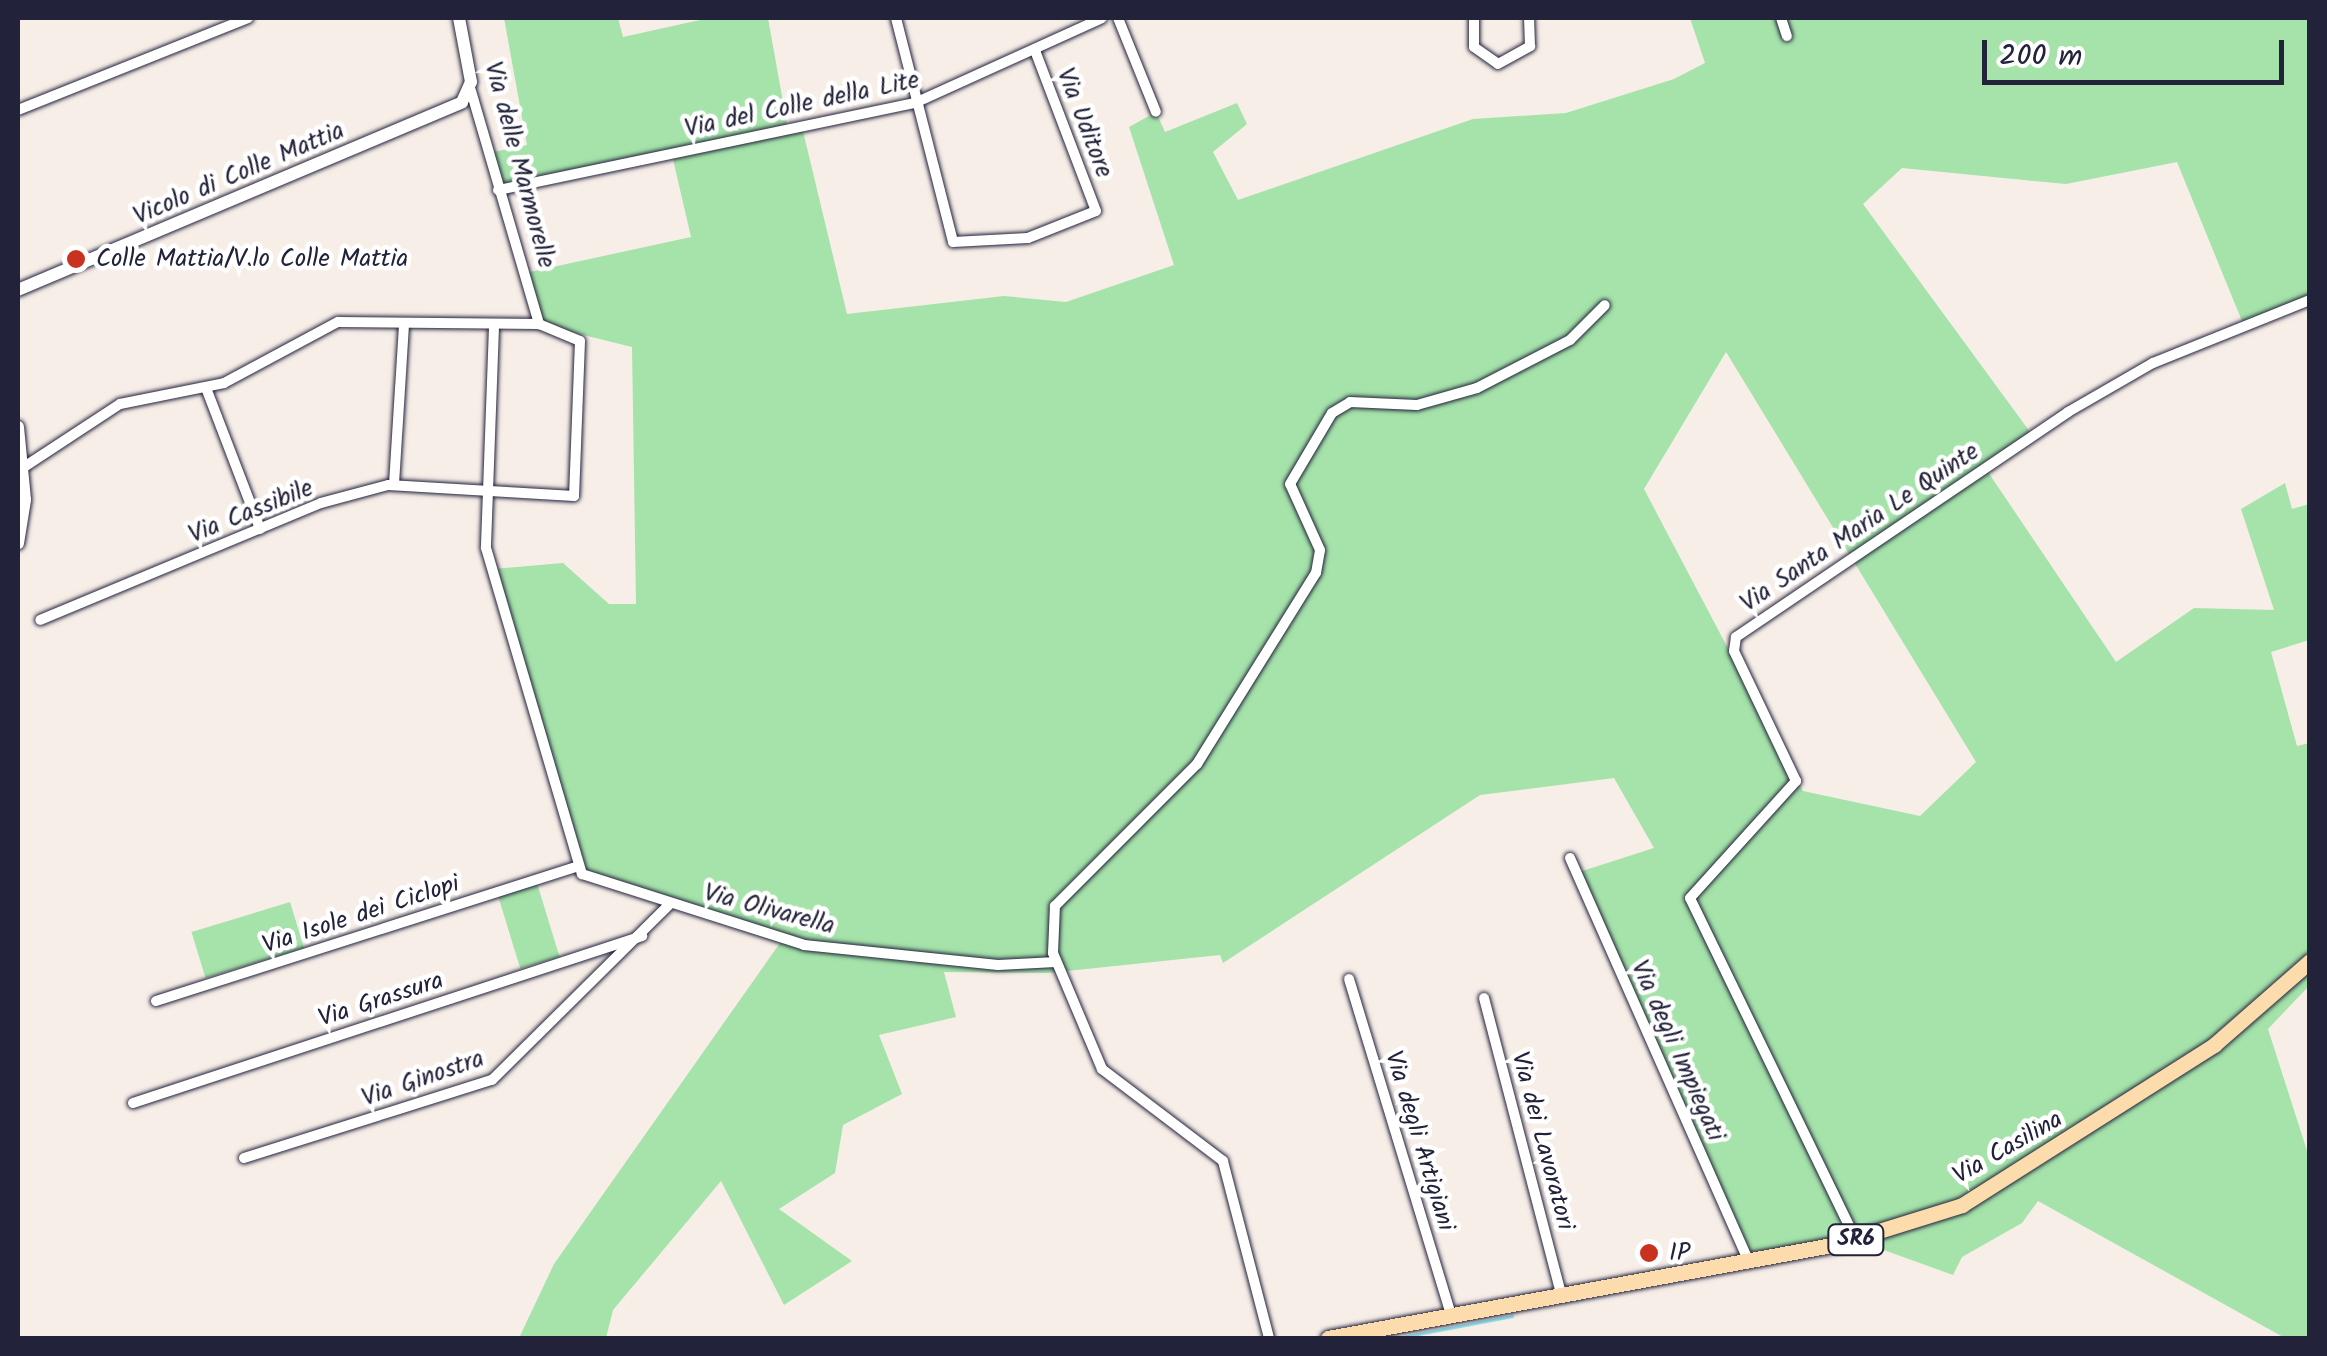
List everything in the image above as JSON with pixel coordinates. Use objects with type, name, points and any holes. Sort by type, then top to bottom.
[{"type":"main road","name":"Via Casilina","points":[[1328,1338],[1856,1240],[1970,1202],[2026,1171],[2224,1038],[2310,961]]},
{"type":"street","points":[[18,110],[248,18]]},
{"type":"street","name":"Via delle Marmorelle","points":[[460,18],[471,90],[539,324]]},
{"type":"street","points":[[896,18],[915,104]]},
{"type":"street","name":"Via del Colle della Lite","points":[[498,190],[915,104],[1102,18]]},
{"type":"street","points":[[1118,18],[1156,112]]},
{"type":"street","points":[[1474,18],[1474,47],[1498,64],[1530,46],[1528,18]]},
{"type":"street","points":[[1781,18],[1788,36]]},
{"type":"street","name":"Via Uditore","points":[[915,104],[953,242],[1028,238],[1096,211],[1035,50]]},
{"type":"street","name":"Vicolo di Colle Mattia","points":[[18,290],[436,117],[471,90]]},
{"type":"street","name":"Via Santa Maria Le Quinte","points":[[1856,1240],[1690,898],[1796,781],[1734,642],[2068,412],[2154,363],[2310,300]]},
{"type":"street","points":[[1270,1338],[1223,1161],[1108,1076],[1056,962],[1052,920],[1060,894],[1197,764],[1318,570],[1320,550],[1290,484],[1332,413],[1350,402],[1417,405],[1484,385],[1574,337],[1605,306]]},
{"type":"street","points":[[24,466],[120,404],[206,388],[332,324],[539,324]]},
{"type":"street","points":[[394,484],[404,324]]},
{"type":"street","name":"Via Cassibile","points":[[40,620],[260,529],[394,484],[574,496],[580,340],[539,324]]},
{"type":"street","points":[[494,327],[486,548],[578,866]]},
{"type":"street","points":[[206,388],[260,529]]},
{"type":"street","points":[[18,427],[24,466],[18,543]]},
{"type":"street","name":"Via degli Impiegati","points":[[1570,858],[1748,1260]]},
{"type":"street","name":"Via Olivarella","points":[[578,866],[592,882],[850,952],[1056,962]]},
{"type":"street","name":"Via Isole dei Ciclopi","points":[[156,1000],[578,866]]},
{"type":"street","name":"Via Ginostra","points":[[244,1158],[492,1080],[642,936],[670,904]]},
{"type":"street","name":"Via Grassura","points":[[133,1103],[642,936]]},
{"type":"street","name":"Via degli Artigiani","points":[[1349,979],[1450,1314]]},
{"type":"street","name":"Via dei Lavoratori","points":[[1484,998],[1562,1294]]},
{"type":"green space","points":[[504,18],[618,18],[623,37],[709,18],[768,18],[788,130],[802,127],[847,314],[1004,296],[1066,302],[1174,265],[1129,127],[1156,112],[1165,132],[1237,103],[1247,124],[1213,152],[1238,200],[1473,119],[1566,113],[1674,79],[1705,63],[1690,18],[2309,18],[2309,300],[2244,326],[2177,162],[2066,184],[1902,168],[1863,204],[2033,436],[1986,469],[2116,662],[2194,608],[2274,610],[2241,509],[2285,483],[2292,509],[2309,504],[2309,640],[2271,652],[2297,746],[2309,743],[2309,986],[2268,1029],[2309,1157],[2309,1338],[2285,1338],[2038,1201],[2022,1223],[1962,1257],[1953,1275],[1856,1240],[1746,1252],[1576,873],[1654,848],[1614,778],[1480,795],[1223,963],[1220,955],[1048,973],[944,972],[956,1017],[879,1035],[902,1094],[843,1125],[835,1173],[779,1209],[852,1261],[784,1305],[721,1181],[613,1310],[606,1338],[519,1338],[554,1264],[780,943],[592,882],[578,866],[493,569],[563,563],[609,604],[636,604],[632,347],[539,324],[525,273],[691,237],[672,155],[498,190],[488,153],[527,145]],"holes":[[[1726,352],[1976,762],[1920,816],[1803,791],[1644,489]]]},
{"type":"green space","points":[[537,883],[560,957],[520,969],[498,895]]},
{"type":"green space","points":[[290,902],[304,948],[206,978],[192,932]]},
{"type":"waterway","points":[[1397,1338],[1512,1316]]},
{"type":"place","name":"Colle Mattia/V.lo Colle Mattia","points":[[76,259]]},
{"type":"place","name":"IP","points":[[1649,1253]]}]
